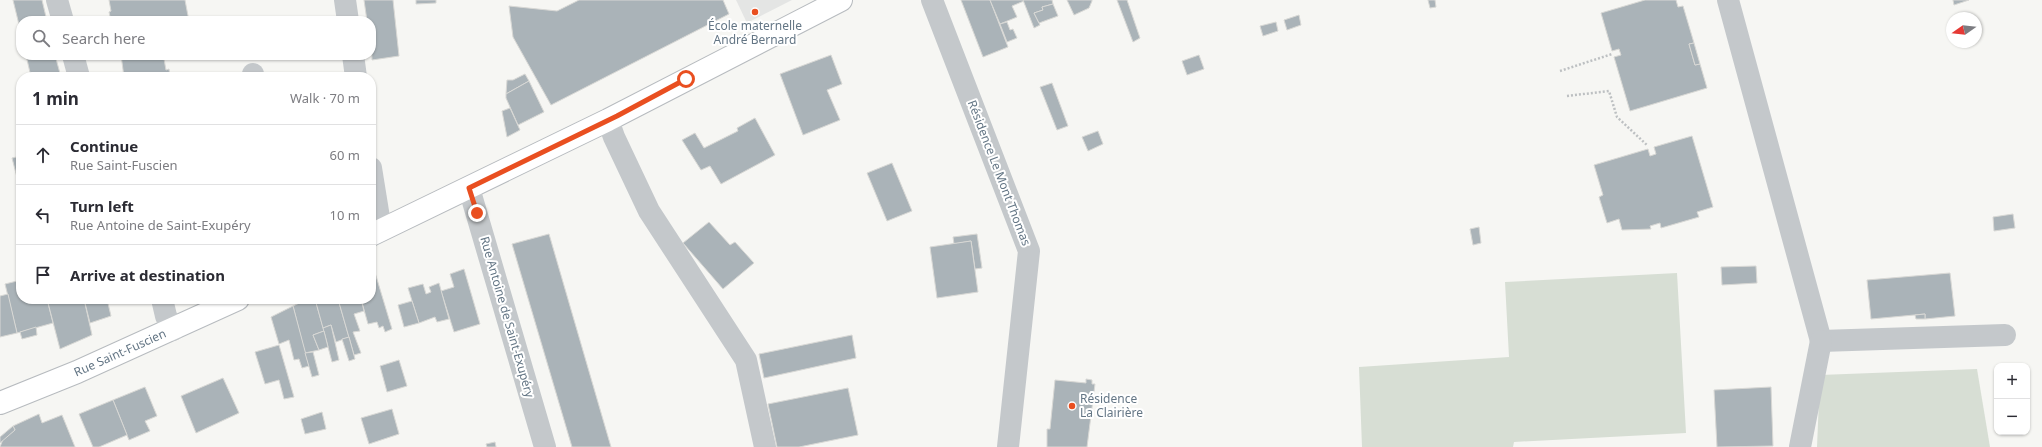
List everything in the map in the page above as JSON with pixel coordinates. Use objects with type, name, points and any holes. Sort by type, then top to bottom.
[{"type":"main road","points":[[376,233],[608,120],[841,0]]},
{"type":"main road","name":"Rue Saint-Fuscien","points":[[0,403],[77,372],[173,330],[228,304]]},
{"type":"street","points":[[57,0],[62,16]]},
{"type":"street","points":[[345,0],[347,16]]},
{"type":"street","name":"Résidence Le Mont Thomas","points":[[932,0],[1029,251],[1008,447]]},
{"type":"street","points":[[1728,0],[1821,341],[1800,447]]},
{"type":"street","points":[[74,60],[78,72]]},
{"type":"street","points":[[354,60],[355,72]]},
{"type":"street","points":[[608,120],[614,137],[649,211],[746,360],[765,447]]},
{"type":"street","name":"Rue Antoine de Saint-Exupéry","points":[[469,188],[545,447]]},
{"type":"street","points":[[163,304],[166,316],[173,330]]},
{"type":"street","points":[[1821,341],[2005,336]]},
{"type":"path","points":[[1560,71],[1612,54]]},
{"type":"path","points":[[1567,96],[1609,92],[1617,117],[1648,146]]},
{"type":"shaded area","name":"École maternelle André Bernard","points":[[736,0],[792,0],[747,23]]},
{"type":"shaded area","points":[[1677,273],[1686,433],[1514,442],[1513,447],[1362,447],[1359,367],[1509,357],[1505,282]]},
{"type":"shaded area","points":[[1977,369],[1990,447],[1817,447],[1820,375]]},
{"type":"building","points":[[13,0],[42,0],[46,16],[17,16]]},
{"type":"building","points":[[109,0],[185,0],[188,16],[110,16],[109,12],[111,11]]},
{"type":"building","points":[[364,0],[393,0],[399,56],[376,59],[376,16],[366,16]]},
{"type":"building","points":[[416,0],[436,0],[436,3],[416,4]]},
{"type":"building","points":[[579,0],[723,0],[729,14],[551,105],[513,37],[509,6],[557,11]]},
{"type":"building","points":[[961,0],[990,0],[1008,47],[983,57]]},
{"type":"building","points":[[990,0],[1024,1],[1012,6],[1017,17],[1000,24]]},
{"type":"building","points":[[1023,0],[1052,0],[1053,4],[1042,7],[1043,10],[1034,13],[1040,25],[1034,28]]},
{"type":"building","points":[[1067,0],[1092,1],[1089,8],[1074,15]]},
{"type":"building","points":[[1117,0],[1127,0],[1140,38],[1133,42]]},
{"type":"building","points":[[1428,0],[1435,0],[1436,7],[1430,8]]},
{"type":"building","points":[[1645,0],[1676,0],[1678,7],[1683,6],[1694,43],[1689,44],[1695,65],[1700,64],[1707,88],[1630,111],[1614,57],[1621,55],[1619,49],[1612,51],[1601,13]]},
{"type":"building","points":[[1953,0],[1969,0],[1954,5]]},
{"type":"building","points":[[1053,4],[1058,16],[1039,23],[1034,13],[1043,10],[1042,7]]},
{"type":"building","points":[[1299,15],[1301,25],[1287,30],[1284,20]]},
{"type":"building","points":[[1007,22],[1010,30],[1013,29],[1017,38],[1007,42],[1000,24]]},
{"type":"building","points":[[1276,22],[1278,31],[1263,36],[1260,26]]},
{"type":"building","points":[[1694,43],[1700,64],[1695,65],[1689,44]]},
{"type":"building","points":[[831,55],[842,84],[827,90],[840,120],[803,135],[780,74]]},
{"type":"building","points":[[1199,55],[1204,69],[1187,75],[1182,61]]},
{"type":"building","points":[[27,60],[56,60],[60,72],[30,72]]},
{"type":"building","points":[[122,60],[164,60],[166,70],[169,69],[169,72],[123,72]]},
{"type":"building","points":[[525,74],[529,81],[506,94],[507,80],[513,80]]},
{"type":"building","points":[[529,81],[544,112],[518,125],[506,98],[506,94]]},
{"type":"building","points":[[1052,83],[1068,126],[1057,130],[1040,87]]},
{"type":"building","points":[[510,108],[520,130],[507,137],[502,111]]},
{"type":"building","points":[[755,118],[775,155],[721,184],[710,166],[701,170],[682,140],[695,133],[704,148],[738,131],[737,128]]},
{"type":"building","points":[[1098,131],[1103,144],[1088,151],[1082,137]]},
{"type":"building","points":[[1692,136],[1713,207],[1697,212],[1699,217],[1661,228],[1660,223],[1650,226],[1651,229],[1622,230],[1619,219],[1607,223],[1599,197],[1603,195],[1594,165],[1648,149],[1650,156],[1656,154],[1654,147]]},
{"type":"building","points":[[16,157],[16,173],[12,158]]},
{"type":"building","points":[[892,163],[912,211],[887,221],[867,173]]},
{"type":"building","points":[[2013,214],[2015,228],[1994,231],[1993,217]]},
{"type":"building","points":[[709,222],[730,245],[735,242],[754,263],[723,289],[683,243]]},
{"type":"building","points":[[1479,227],[1481,243],[1473,245],[1470,229]]},
{"type":"building","points":[[549,234],[611,447],[572,447],[512,244]]},
{"type":"building","points":[[977,234],[982,268],[975,269],[971,241],[954,244],[953,237]]},
{"type":"building","points":[[971,241],[978,292],[937,298],[930,247]]},
{"type":"building","points":[[1756,266],[1757,283],[1722,285],[1721,267]]},
{"type":"building","points":[[464,269],[480,324],[454,332],[441,291],[454,287],[450,274]]},
{"type":"building","points":[[1950,273],[1955,316],[1925,319],[1925,314],[1871,319],[1867,280]]},
{"type":"building","points":[[376,276],[392,329],[385,332],[383,326],[379,328],[377,322],[368,324],[362,304],[376,304]]},
{"type":"building","points":[[16,281],[16,304],[48,304],[53,323],[17,333],[5,284]]},
{"type":"building","points":[[439,283],[449,319],[437,322],[435,317],[419,323],[408,288],[423,284],[426,294],[431,292],[429,287]]},
{"type":"building","points":[[8,294],[17,333],[0,337],[0,296]]},
{"type":"building","points":[[412,301],[419,323],[404,327],[398,305]]},
{"type":"building","points":[[48,304],[85,304],[92,335],[60,349]]},
{"type":"building","points":[[85,304],[108,304],[111,316],[90,323]]},
{"type":"building","points":[[297,304],[316,304],[324,331],[313,335],[319,350],[305,353],[293,306]]},
{"type":"building","points":[[316,304],[339,304],[349,337],[336,342],[331,325],[323,328]]},
{"type":"building","points":[[339,304],[362,304],[364,311],[354,314],[360,331],[353,332],[361,353],[354,355]]},
{"type":"building","points":[[293,306],[309,366],[302,368],[299,359],[294,360],[289,340],[279,344],[271,317]]},
{"type":"building","points":[[1925,314],[1925,319],[1916,319],[1915,315]]},
{"type":"building","points":[[331,325],[339,360],[332,362],[323,328]]},
{"type":"building","points":[[36,327],[37,335],[22,339],[20,332]]},
{"type":"building","points":[[324,331],[328,347],[319,350],[313,335]]},
{"type":"building","points":[[852,335],[856,358],[764,378],[759,354]]},
{"type":"building","points":[[349,337],[355,359],[349,361],[342,339]]},
{"type":"building","points":[[279,345],[294,397],[284,399],[279,380],[265,384],[255,352]]},
{"type":"building","points":[[313,352],[319,375],[312,377],[305,353]]},
{"type":"building","points":[[399,360],[407,386],[387,392],[380,366]]},
{"type":"building","points":[[223,378],[239,413],[196,433],[181,396]]},
{"type":"building","name":"Résidence La Clairière","points":[[1086,379],[1092,380],[1092,384],[1095,384],[1087,447],[1047,447],[1047,429],[1050,429],[1055,380],[1086,383]]},
{"type":"building","points":[[145,387],[157,416],[145,421],[150,431],[129,440],[113,400]]},
{"type":"building","points":[[1771,387],[1773,446],[1717,447],[1714,390]]},
{"type":"building","points":[[848,388],[858,435],[799,447],[777,447],[768,404]]},
{"type":"building","points":[[113,400],[127,435],[99,447],[93,447],[79,414]]},
{"type":"building","points":[[392,409],[399,434],[369,444],[361,418]]},
{"type":"building","points":[[322,412],[326,429],[305,434],[301,419]]},
{"type":"building","points":[[39,414],[42,423],[62,415],[75,447],[0,447],[3,439],[15,430],[13,426]]},
{"type":"building","points":[[13,426],[15,430],[0,443],[0,437]]},
{"type":"building","points":[[495,442],[496,447],[487,447],[486,444]]},
{"type":"place","name":"École maternelle André Bernard","points":[[755,12]]},
{"type":"place","name":"Résidence La Clairière","points":[[1072,406]]},
{"type":"route","points":[[477,213],[469,188],[617,116],[686,79]]}]
